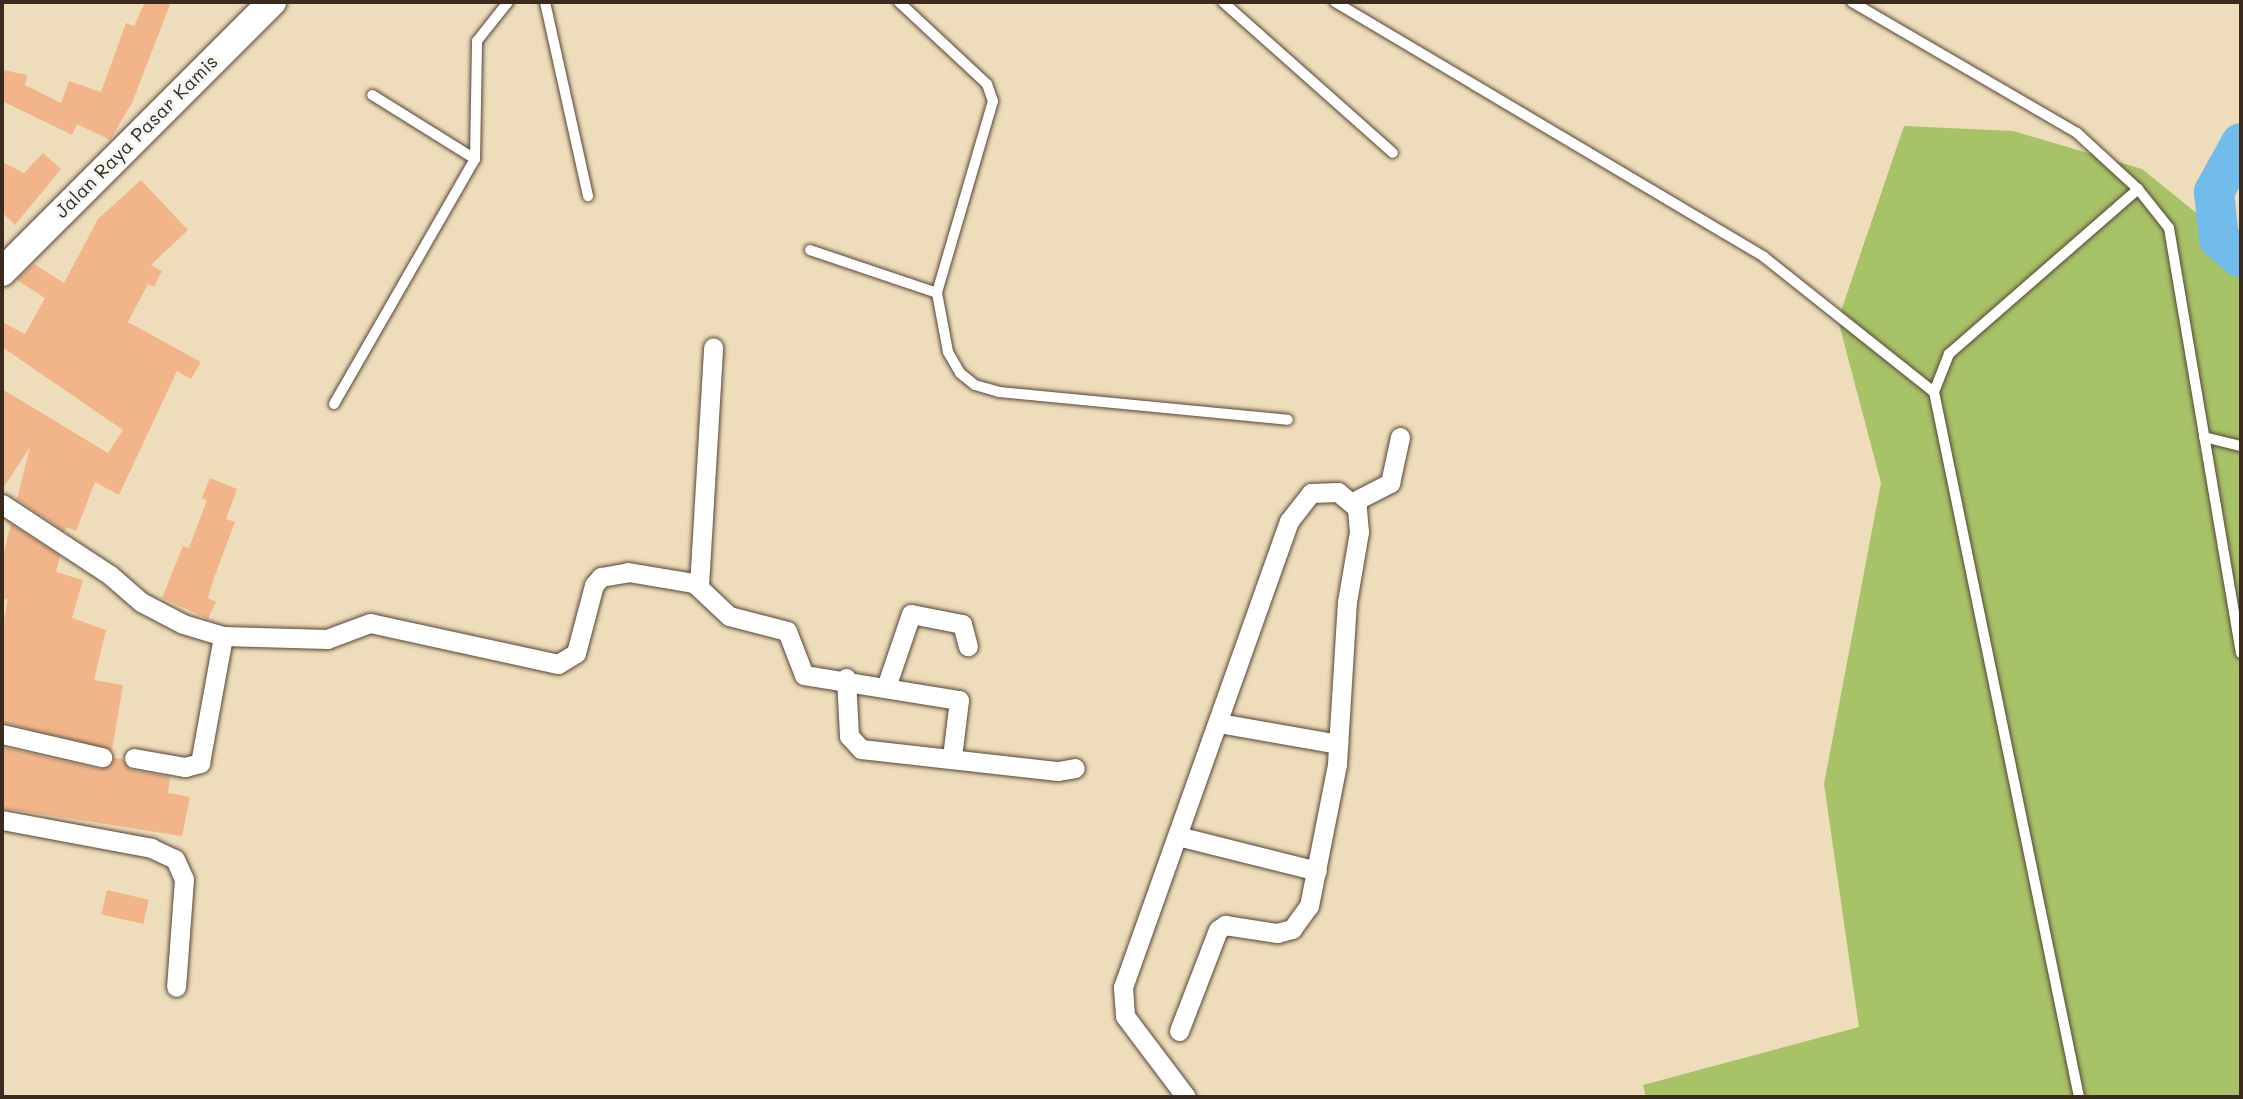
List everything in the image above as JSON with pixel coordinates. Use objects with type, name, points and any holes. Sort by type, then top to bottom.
[{"type":"main road","name":"Jalan Raya Pasar Kamis","points":[[2,272],[272,2]]},
{"type":"street","points":[[699,586],[713,347]]},
{"type":"street","points":[[1353,502],[1390,483],[1400,437]]},
{"type":"street","points":[[1179,1031],[1218,930],[1225,925],[1256,932],[1292,929],[1309,906],[1338,744],[1347,602],[1359,532],[1359,514],[1353,502],[1338,492],[1320,490],[1303,500],[1289,521],[1121,997],[1125,1016],[1185,1097]]},
{"type":"street","points":[[2,504],[110,575],[141,602],[183,624],[223,636],[327,639],[370,623],[558,664],[576,653],[601,577],[628,572],[699,586],[729,616],[787,631],[804,674],[846,678],[960,700],[952,757]]},
{"type":"street","points":[[886,687],[911,614],[962,624],[968,646]]},
{"type":"street","points":[[134,758],[185,766],[200,764],[223,636]]},
{"type":"street","points":[[846,678],[849,736],[856,746],[878,753],[952,757],[1058,771],[1075,768]]},
{"type":"street","points":[[1219,723],[1338,744]]},
{"type":"street","points":[[2,734],[102,757]]},
{"type":"street","points":[[2,820],[169,853],[184,879],[176,987]]},
{"type":"street","points":[[1178,836],[1317,871]]},
{"type":"lane","points":[[334,404],[475,159],[477,41],[508,2]]},
{"type":"lane","points":[[545,2],[588,196]]},
{"type":"lane","points":[[899,2],[987,83],[993,101],[937,293],[948,352],[960,373],[975,385],[999,392],[1288,419]]},
{"type":"lane","points":[[1223,2],[1394,153]]},
{"type":"lane","points":[[1335,2],[1764,257],[1934,392]]},
{"type":"lane","points":[[1852,2],[2077,134],[2137,189],[2169,228],[2176,252],[2241,653]]},
{"type":"lane","points":[[372,95],[475,159]]},
{"type":"lane","points":[[2079,1097],[1934,392],[1949,354],[2137,189]]},
{"type":"lane","points":[[810,250],[937,293]]},
{"type":"lane","points":[[2204,437],[2241,446]]},
{"type":"green space","points":[[1904,126],[2013,131],[2142,169],[2241,249],[2241,1097],[1646,1097],[1643,1085],[1859,1027],[1824,784],[1881,483],[1838,320]]},
{"type":"building","points":[[145,2],[171,2],[132,103],[110,140],[77,124],[72,135],[2,101],[3,70],[27,75],[25,85],[61,103],[69,81],[101,92],[126,23],[134,26]]},
{"type":"building","points":[[43,153],[61,169],[15,225],[2,212],[2,162],[24,173]]},
{"type":"building","points":[[141,180],[188,230],[151,265],[162,271],[154,287],[148,284],[128,322],[201,362],[191,379],[177,371],[119,495],[95,482],[76,531],[66,527],[65,531],[17,499],[30,447],[2,490],[2,389],[108,453],[123,430],[2,347],[2,322],[25,334],[45,298],[17,280],[34,264],[64,283],[98,219]]},
{"type":"building","points":[[210,478],[237,489],[226,519],[235,522],[208,598],[216,602],[208,619],[162,598],[183,546],[189,548],[207,500],[202,498]]},
{"type":"building","points":[[11,524],[60,556],[56,572],[83,580],[72,618],[106,630],[94,680],[123,685],[112,750],[2,722],[2,628],[8,600],[2,598],[2,560]]},
{"type":"building","points":[[2,747],[99,769],[110,766],[114,758],[122,759],[131,770],[170,777],[168,793],[190,797],[182,836],[2,808]]},
{"type":"building","points":[[107,890],[149,900],[143,924],[101,914]]},
{"type":"waterway","points":[[2241,143],[2214,192],[2219,239],[2241,258]]}]
